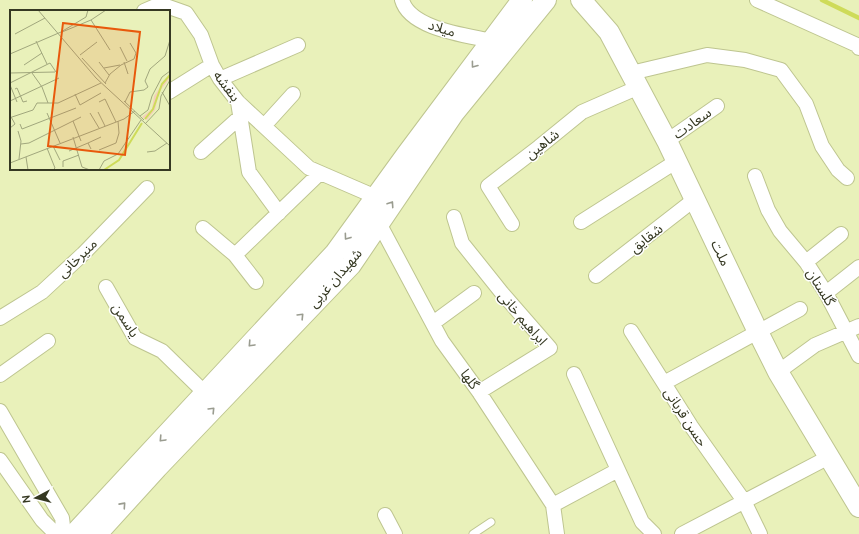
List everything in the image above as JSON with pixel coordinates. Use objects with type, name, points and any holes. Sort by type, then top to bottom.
[{"type":"main road","name":"شهیدان غربی","points":[[74,534],[336,253],[522,0]]},
{"type":"main road","name":"شهیدان غربی","points":[[96,534],[350,265],[454,113],[546,0]]},
{"type":"main road","name":"ملت","points":[[581,0],[609,32],[677,161],[778,372],[829,457],[857,500]]},
{"type":"street","name":"میلاد","points":[[402,0],[403,4],[416,20],[435,28],[492,41]]},
{"type":"street","points":[[757,0],[857,45],[859,48]]},
{"type":"street","name":"بنفشه","points":[[146,10],[160,4],[186,13],[201,35],[212,65],[220,79],[238,102],[309,168],[376,197]]},
{"type":"street","points":[[220,79],[298,45]]},
{"type":"street","points":[[635,80],[707,55],[745,60],[781,70],[806,104],[822,146],[838,170],[847,178]]},
{"type":"street","points":[[170,91],[212,65]]},
{"type":"street","name":"شاهین","points":[[512,224],[488,186],[582,112],[635,80]]},
{"type":"street","points":[[264,126],[293,94]]},
{"type":"street","points":[[238,102],[249,172],[279,213]]},
{"type":"street","name":"سعادت","points":[[667,141],[717,106]]},
{"type":"street","points":[[201,152],[240,117]]},
{"type":"street","points":[[581,222],[677,161]]},
{"type":"street","points":[[235,255],[320,173]]},
{"type":"street","points":[[755,176],[768,210],[780,231],[806,262]]},
{"type":"street","name":"منیرخانی","points":[[0,318],[42,292],[83,254],[147,188]]},
{"type":"street","name":"شقایق","points":[[596,276],[695,199]]},
{"type":"street","name":"ابراهیم خانی","points":[[454,217],[462,243],[502,293],[550,348],[479,392]]},
{"type":"street","name":"گلها","points":[[379,223],[442,340],[479,392],[553,505],[557,534]]},
{"type":"street","points":[[203,228],[235,255],[256,282]]},
{"type":"street","name":"گلستان","points":[[841,234],[806,262],[826,293],[853,328],[859,356]]},
{"type":"street","points":[[826,293],[859,267]]},
{"type":"street","name":"یاسمن","points":[[106,287],[135,338],[162,351],[205,393]]},
{"type":"street","points":[[432,323],[474,293]]},
{"type":"street","points":[[664,383],[800,309]]},
{"type":"street","points":[[778,372],[815,345],[853,328]]},
{"type":"street","name":"حسن قربانی","points":[[631,331],[692,426],[744,502],[760,534]]},
{"type":"street","points":[[0,375],[48,341]]},
{"type":"street","points":[[574,374],[642,522],[654,534]]},
{"type":"street","points":[[0,411],[62,518],[64,534]]},
{"type":"street","points":[[682,534],[829,457]]},
{"type":"street","points":[[0,460],[42,520],[56,534]]},
{"type":"street","points":[[553,505],[618,470]]},
{"type":"street","points":[[385,515],[395,534]]},
{"type":"lane","points":[[472,534],[491,522]]},
{"type":"waterway","points":[[822,0],[859,18]]}]
